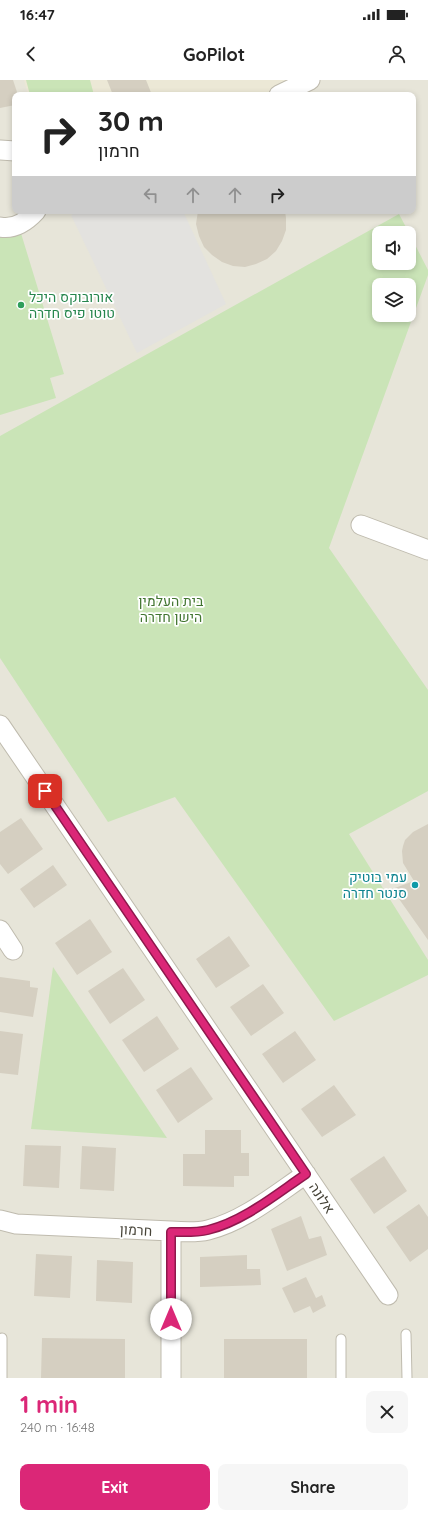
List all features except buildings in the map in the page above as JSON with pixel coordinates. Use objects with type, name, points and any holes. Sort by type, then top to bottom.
[{"type":"street","points":[[285,92],[310,80]]},
{"type":"street","points":[[0,150],[12,152]]},
{"type":"street","points":[[0,227],[4,228],[17,226],[28,220],[33,214]]},
{"type":"street","points":[[361,525],[428,550]]},
{"type":"street","name":"אלונה","points":[[0,725],[388,1294]]},
{"type":"street","points":[[0,930],[14,950]]},
{"type":"street","name":"חרמון","points":[[0,1220],[16,1224],[171,1232],[201,1231],[230,1222],[254,1209],[306,1174]]},
{"type":"street","points":[[171,1232],[171,1378]]},
{"type":"lane","points":[[406,1334],[407,1378]]},
{"type":"lane","points":[[2,1338],[2,1378]]},
{"type":"lane","points":[[341,1339],[341,1378]]},
{"type":"shaded area","points":[[0,80],[428,80],[428,1378],[0,1378]]},
{"type":"shaded area","points":[[24,80],[292,80],[269,92],[27,92]]},
{"type":"shaded area","points":[[184,214],[226,304],[137,353],[71,215]]},
{"type":"green space","points":[[26,80],[90,80],[93,92],[29,92]]},
{"type":"green space","name":"בית העלמין הישן חדרה","points":[[399,214],[405,226],[377,226]]},
{"type":"green space","name":"בית העלמין הישן חדרה","points":[[372,229],[372,270],[416,270],[416,247],[428,270],[428,275],[416,308],[416,278],[372,278],[372,322],[411,322],[329,548],[428,690],[428,791],[349,834],[428,960],[428,975],[334,1021],[175,797],[108,822],[0,658],[0,436]]},
{"type":"green space","name":"אורובוקס היכל טוטו פיס חדרה","points":[[20,230],[64,374],[50,378],[56,398],[0,415],[0,237]]},
{"type":"green space","points":[[53,967],[167,1138],[31,1129]]},
{"type":"place","name":"אורובוקס היכל טוטו פיס חדרה","points":[[21,305]]},
{"type":"place","name":"עמי בוטיק סנטר חדרה","points":[[415,885]]},
{"type":"route","points":[[45,791],[306,1174],[254,1209],[230,1222],[207,1230],[195,1232],[171,1232],[171,1319]]}]
